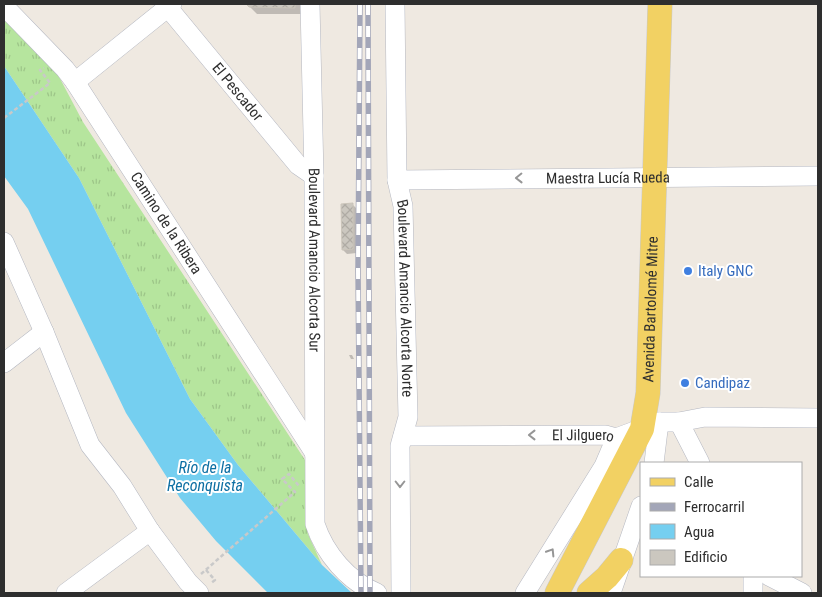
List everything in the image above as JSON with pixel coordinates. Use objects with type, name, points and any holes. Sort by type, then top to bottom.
[{"type":"main road","name":"Avenida Bartolomé Mitre","points":[[557,593],[651,425],[648,393],[660,4]]},
{"type":"main road","points":[[588,593],[606,578],[621,560]]},
{"type":"street","name":"Boulevard Amancio Alcorta Sur","points":[[310,4],[314,176],[314,516],[319,536],[334,560],[359,584],[377,593]]},
{"type":"street","name":"Boulevard Amancio Alcorta Norte","points":[[395,4],[397,180],[403,206],[408,417],[400,446],[401,593]]},
{"type":"street","name":"El Pescador","points":[[168,5],[298,166],[314,176]]},
{"type":"street","points":[[75,82],[168,5]]},
{"type":"street","name":"Camino de la Ribera","points":[[4,6],[66,69],[314,452]]},
{"type":"street","name":"Maestra Lucía Rueda","points":[[397,180],[818,176]]},
{"type":"street","points":[[4,242],[44,332],[90,445],[122,486],[150,531],[188,582],[199,593]]},
{"type":"street","points":[[4,363],[44,332]]},
{"type":"street","name":"El Jilguero","points":[[403,436],[605,435],[616,438],[651,425],[705,418],[818,418]]},
{"type":"street","points":[[679,422],[699,462]]},
{"type":"street","name":"Avenida Bartolomé Mitre","points":[[651,425],[654,462]]},
{"type":"street","points":[[525,593],[604,466],[616,438]]},
{"type":"street","points":[[611,593],[640,509]]},
{"type":"street","points":[[66,593],[150,531]]},
{"type":"street","points":[[753,577],[753,593]]},
{"type":"street","points":[[771,577],[802,593]]},
{"type":"path","points":[[4,118],[46,87]]},
{"type":"path","points":[[209,568],[295,492],[282,479],[288,474],[300,487],[314,482]]},
{"type":"green space","points":[[4,18],[56,71],[83,122],[305,460],[305,512],[308,534],[322,565],[238,465],[190,399],[79,178],[4,66]]},
{"type":"water","name":"Río de la Reconquista","points":[[4,66],[79,178],[190,399],[238,465],[322,565],[352,593],[268,593],[216,541],[180,498],[126,413],[28,209],[4,176]]},
{"type":"building","points":[[246,4],[295,4],[295,8],[249,7]]},
{"type":"building","points":[[353,203],[353,249],[342,250],[341,204]]},
{"type":"railway","points":[[360,4],[358,270],[361,593]]},
{"type":"railway","points":[[368,4],[370,593]]},
{"type":"place","name":"Italy GNC","points":[[688,271]]},
{"type":"place","name":"Candipaz","points":[[685,383]]}]
